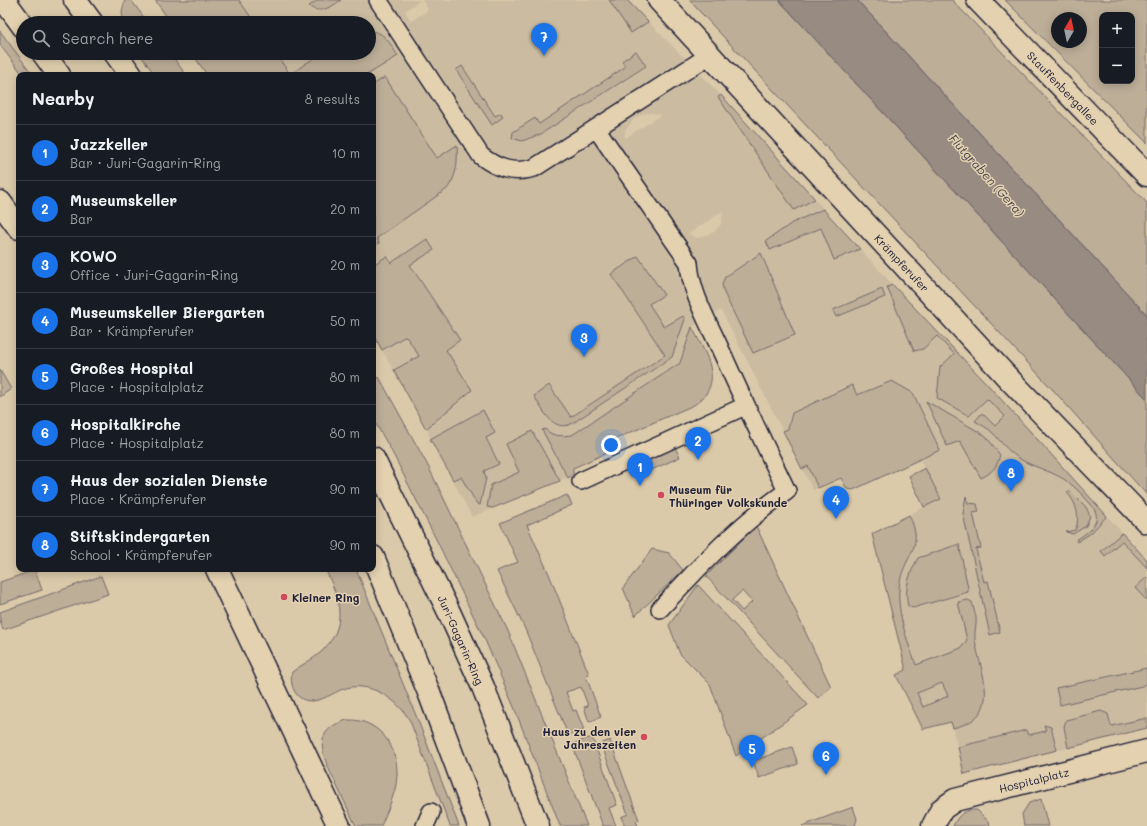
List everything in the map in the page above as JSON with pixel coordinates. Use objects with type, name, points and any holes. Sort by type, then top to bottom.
[{"type":"street","points":[[4,0],[16,16]]},
{"type":"street","points":[[75,0],[87,16]]},
{"type":"street","name":"Krämpferufer","points":[[659,0],[1010,380],[1147,522]]},
{"type":"street","name":"Stauffenbergallee","points":[[978,0],[1147,175]]},
{"type":"street","points":[[48,60],[58,72]]},
{"type":"street","points":[[120,60],[129,72]]},
{"type":"street","points":[[0,202],[16,224]]},
{"type":"street","name":"Juri-Gagarin-Ring","points":[[376,464],[450,612],[483,687],[538,826]]},
{"type":"street","points":[[376,564],[430,695],[479,826]]},
{"type":"street","points":[[218,572],[339,826]]},
{"type":"street","name":"Hospitalplatz","points":[[933,826],[942,809],[955,800],[1147,751]]},
{"type":"lane","points":[[378,0],[481,156],[493,165],[512,171],[524,171],[534,168],[710,55]]},
{"type":"lane","points":[[596,128],[689,263],[690,281],[745,406],[787,491],[761,509],[695,572],[660,609]]},
{"type":"lane","points":[[581,481],[745,406]]},
{"type":"shaded area","points":[[125,0],[131,0],[143,16],[122,16],[122,11]]},
{"type":"shaded area","points":[[155,0],[318,0],[310,6],[318,11],[328,8],[341,0],[421,0],[405,11],[411,21],[428,10],[422,0],[627,0],[709,83],[893,285],[988,385],[1147,560],[1147,728],[964,774],[951,722],[931,727],[906,670],[872,534],[941,498],[920,460],[853,490],[847,489],[841,478],[813,490],[721,310],[692,327],[709,362],[711,371],[709,387],[702,400],[694,405],[606,443],[609,452],[573,468],[573,475],[472,517],[426,429],[376,339],[376,237],[377,238],[446,189],[376,196],[376,72],[205,72],[197,60],[376,60],[376,16],[166,16]],"holes":[[[636,51],[646,67],[535,138],[535,118],[539,124],[626,67]],[[462,66],[495,116],[456,70]],[[651,113],[661,115],[625,138],[625,131],[634,119],[643,114]],[[723,211],[721,224],[714,232],[698,238],[688,234]],[[638,257],[664,295],[649,304],[664,327],[683,316],[672,357],[567,426],[555,424],[534,396],[549,385],[571,417],[665,355],[611,274]]]},
{"type":"shaded area","points":[[155,0],[239,0],[250,16],[166,16]]},
{"type":"shaded area","points":[[318,0],[341,0],[321,10],[313,9],[309,6]]},
{"type":"shaded area","points":[[609,0],[627,0],[648,22],[631,33]]},
{"type":"shaded area","points":[[689,0],[779,0],[1147,399],[1147,495],[1054,391]]},
{"type":"shaded area","points":[[857,0],[952,0],[1147,203],[1147,315]]},
{"type":"shaded area","points":[[1005,0],[1147,0],[1147,143],[1053,48],[1087,48],[1087,12],[1051,12],[1051,46]]},
{"type":"shaded area","points":[[0,31],[16,52],[16,60],[22,60],[31,72],[21,72],[0,45]]},
{"type":"shaded area","points":[[376,32],[383,36],[390,43],[398,56],[372,72],[293,72],[311,60],[376,60]]},
{"type":"shaded area","points":[[636,51],[646,66],[541,134],[522,141],[512,138],[513,132],[535,118],[539,124],[625,67],[622,61]]},
{"type":"shaded area","points":[[144,60],[175,60],[184,72],[153,72]]},
{"type":"shaded area","points":[[197,60],[280,60],[289,72],[205,72]]},
{"type":"shaded area","points":[[462,66],[495,116],[501,113],[503,117],[492,125],[456,70]]},
{"type":"shaded area","points":[[385,77],[437,158],[457,145],[457,163],[455,174],[447,189],[377,238],[379,243],[376,245],[376,83]]},
{"type":"shaded area","points":[[721,95],[815,199],[794,210],[718,97]]},
{"type":"shaded area","points":[[823,209],[860,249],[834,260],[821,228],[770,250],[766,241],[792,223]]},
{"type":"shaded area","points":[[427,239],[434,250],[410,265],[460,340],[446,350],[472,390],[426,429],[394,370],[419,356],[406,336],[382,350],[376,339],[376,263],[387,256],[391,263]]},
{"type":"shaded area","points":[[761,253],[795,335],[753,353],[724,293],[722,284],[725,277]]},
{"type":"shaded area","points":[[638,256],[664,295],[649,304],[664,327],[683,316],[685,319],[672,357],[573,423],[566,426],[554,423],[545,414],[534,396],[549,385],[571,417],[665,355],[611,274]]},
{"type":"shaded area","points":[[893,285],[988,385],[1107,516],[1091,533],[1077,542],[1076,540],[1092,528],[1095,523],[1096,513],[1093,507],[1077,489],[1061,477],[1017,457],[1007,449],[991,431],[975,421],[982,413],[995,426],[1005,416],[987,399],[969,416],[937,398],[940,367],[954,354],[937,336],[923,349],[914,351],[887,287]]},
{"type":"shaded area","points":[[882,289],[885,297],[836,317],[833,310]]},
{"type":"shaded area","points":[[692,327],[707,357],[710,368],[711,378],[709,387],[704,396],[694,405],[606,443],[609,452],[573,468],[573,475],[568,478],[542,430],[545,429],[548,432],[557,435],[572,435],[680,363]]},
{"type":"shaded area","points":[[0,370],[11,389],[0,397]]},
{"type":"shaded area","points":[[379,377],[428,466],[508,631],[587,826],[560,826],[514,707],[485,640],[438,543],[391,450],[376,424],[376,379]]},
{"type":"shaded area","points":[[892,381],[913,393],[940,450],[853,490],[847,489],[841,478],[818,488],[808,466],[802,469],[783,431],[788,429],[792,413],[852,385],[857,395]]},
{"type":"shaded area","points":[[926,401],[986,436],[1000,455],[996,466],[991,472],[981,478],[960,441],[947,446]]},
{"type":"shaded area","points":[[483,410],[495,433],[486,438],[499,464],[484,471],[486,478],[480,505],[477,504],[461,477],[453,480],[430,439]]},
{"type":"shaded area","points":[[532,431],[560,481],[493,508],[487,507],[491,485],[519,472],[506,444]]},
{"type":"shaded area","points":[[674,446],[680,457],[645,473],[640,461]]},
{"type":"shaded area","points":[[925,468],[941,499],[924,507],[909,476]]},
{"type":"shaded area","points":[[1070,491],[1086,507],[1090,516],[1086,526],[1073,534],[1066,532],[1075,530],[1078,521],[1077,510],[1067,493]]},
{"type":"shaded area","points":[[567,495],[572,505],[527,525],[549,574],[589,674],[586,676],[601,717],[589,722],[584,707],[588,706],[581,687],[566,692],[573,711],[576,710],[584,730],[568,735],[525,629],[497,571],[518,562],[500,523]]},
{"type":"shaded area","points":[[966,496],[968,503],[977,504],[979,512],[973,513],[981,548],[976,549],[984,582],[988,581],[1000,632],[990,635],[963,514]]},
{"type":"shaded area","points":[[909,515],[915,535],[915,543],[900,581],[899,602],[900,613],[916,665],[961,648],[967,640],[958,602],[968,600],[972,602],[976,617],[975,639],[984,679],[985,692],[984,704],[979,714],[969,722],[953,728],[951,722],[923,729],[896,675],[906,670],[872,534]],"holes":[[[942,683],[948,696],[923,707],[917,693]]]},
{"type":"shaded area","points":[[756,526],[831,687],[818,698],[706,576]],"holes":[[[742,591],[752,602],[742,611],[732,600]]]},
{"type":"shaded area","points":[[1122,533],[1147,560],[1147,568],[1122,541],[1105,556],[1101,551]]},
{"type":"shaded area","points":[[959,544],[968,592],[913,608],[908,606],[908,581],[918,558]]},
{"type":"shaded area","points":[[652,549],[669,553],[683,570],[635,616],[623,588]]},
{"type":"shaded area","points":[[29,572],[36,572],[42,590],[0,604],[0,582]]},
{"type":"shaded area","points":[[326,572],[357,572],[459,826],[450,826],[410,721],[398,705],[382,693],[363,687],[343,689],[315,701],[305,700],[294,691],[291,682],[292,672],[320,653],[335,633],[339,612],[335,591]]},
{"type":"shaded area","points":[[101,576],[108,594],[3,630],[0,620],[0,612]]},
{"type":"shaded area","points":[[1147,577],[1147,601],[1135,588]]},
{"type":"shaded area","points":[[698,585],[808,705],[736,756],[710,684],[680,654],[669,625]]},
{"type":"shaded area","points":[[1147,668],[1147,683],[1142,686],[1060,705],[1056,688]]},
{"type":"shaded area","points":[[1101,711],[1108,714],[1111,726],[1147,718],[1147,728],[1068,748],[1064,727],[1066,720]]},
{"type":"shaded area","points":[[347,720],[360,721],[371,725],[388,741],[393,752],[397,776],[395,789],[391,803],[381,826],[356,826],[331,775],[324,756],[322,747],[323,738],[327,731],[335,725]]},
{"type":"shaded area","points":[[1044,725],[1051,727],[1057,750],[964,774],[958,747],[1026,730],[1028,735],[1046,731]]},
{"type":"shaded area","points":[[592,737],[617,805],[609,808],[616,826],[603,826],[572,744]]},
{"type":"shaded area","points":[[610,740],[639,820],[636,821],[638,826],[625,826],[621,817],[628,814],[601,744]]},
{"type":"shaded area","points":[[792,747],[798,764],[759,778],[753,761]]},
{"type":"shaded area","points":[[1041,799],[1048,826],[1024,826],[1022,814],[1029,803]]},
{"type":"shaded area","points":[[853,807],[857,819],[855,826],[802,826]]},
{"type":"shaded area","points":[[977,810],[989,822],[990,826],[953,826],[956,820],[964,812]]},
{"type":"water","name":"Flutgraben (Gera)","points":[[779,0],[857,0],[1147,315],[1147,399]]},
{"type":"place","name":"Haus der sozialen Dienste","points":[[544,56]]},
{"type":"place","name":"KOWO","points":[[584,357]]},
{"type":"place","name":"Museumskeller","points":[[698,460]]},
{"type":"place","name":"Jazzkeller","points":[[640,486]]},
{"type":"place","name":"Stiftskindergarten","points":[[1011,492]]},
{"type":"place","name":"Museum für Thüringer Volkskunde","points":[[661,495]]},
{"type":"place","name":"Museumskeller Biergarten","points":[[836,519]]},
{"type":"place","name":"Kleiner Ring","points":[[284,597]]},
{"type":"place","name":"Haus zu den vier Jahreszeiten","points":[[644,737]]},
{"type":"place","name":"Großes Hospital","points":[[752,768]]},
{"type":"place","name":"Hospitalkirche","points":[[826,775]]}]
